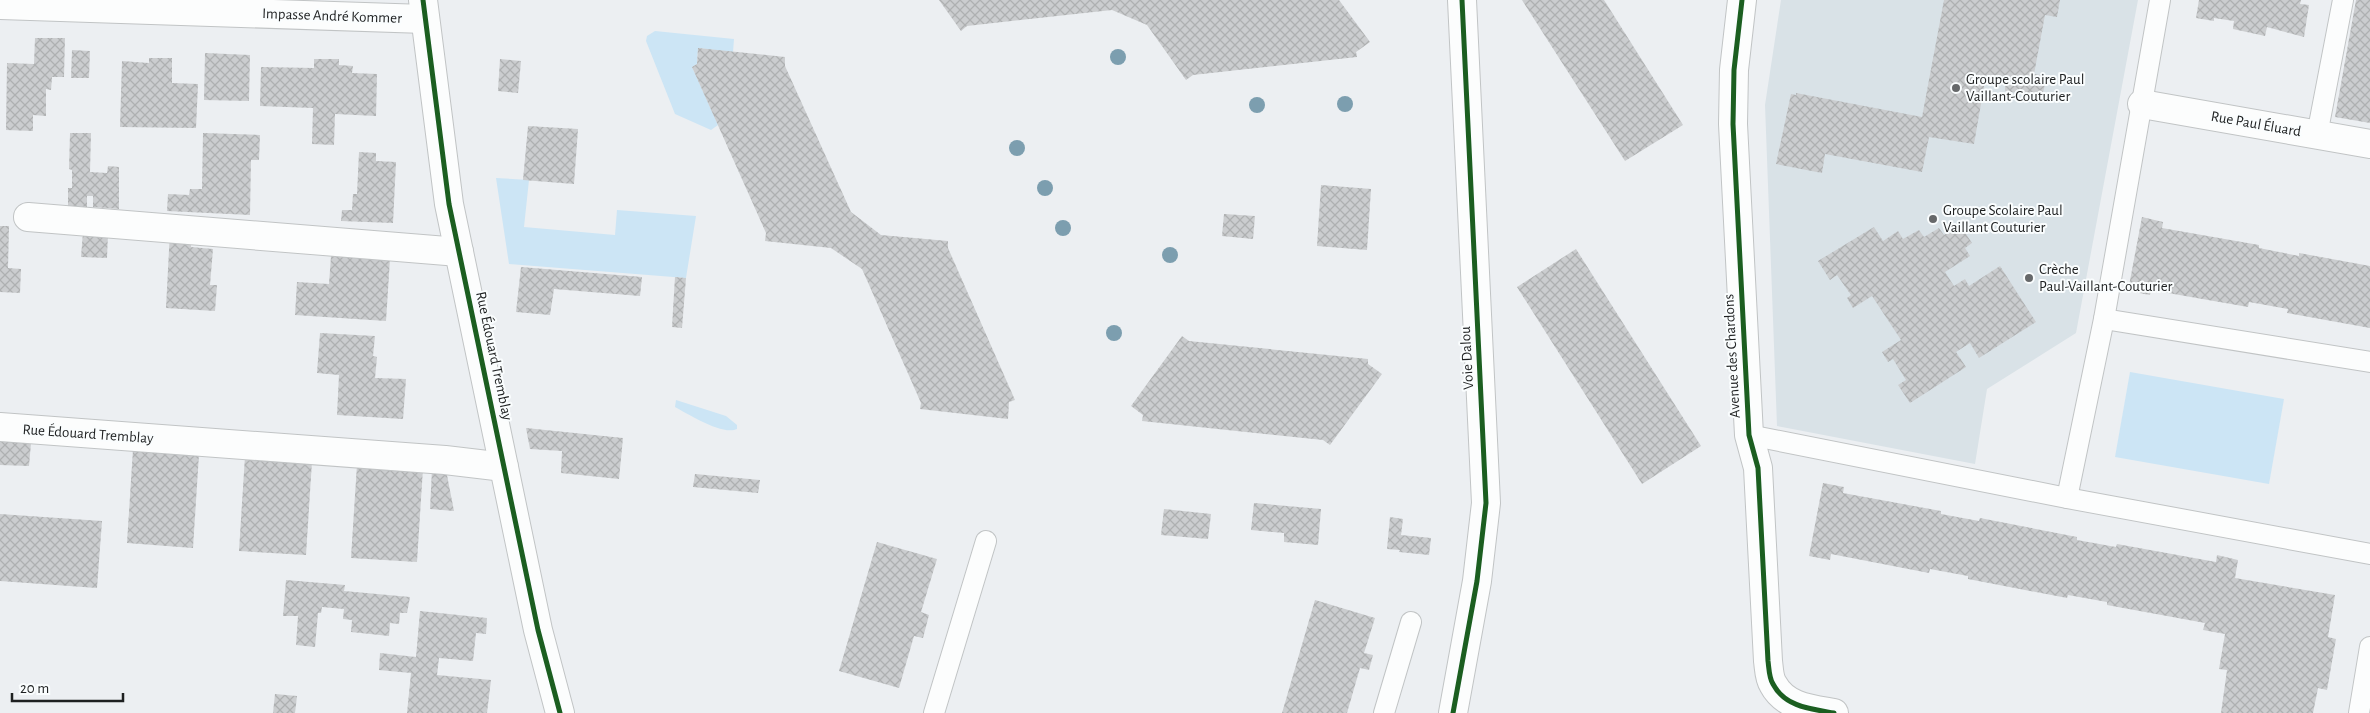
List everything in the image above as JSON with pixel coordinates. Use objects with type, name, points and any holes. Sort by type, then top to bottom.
[{"type":"street","name":"Voie Dalou","points":[[1453,713],[1476,581],[1486,503],[1462,0]]},
{"type":"street","name":"Avenue des Chardons","points":[[1742,0],[1734,70],[1733,124],[1749,435],[1758,468],[1768,661],[1773,684],[1787,708]]},
{"type":"street","name":"Impasse André Kommer","points":[[0,5],[424,9]]},
{"type":"street","name":"Rue Édouard Tremblay","points":[[424,9],[449,204],[538,630],[560,713]]},
{"type":"street","name":"Rue Paul Éluard","points":[[2142,104],[2370,144]]},
{"type":"street","points":[[28,217],[459,252]]},
{"type":"street","name":"Rue Édouard Tremblay","points":[[0,427],[446,460],[504,467]]},
{"type":"street","points":[[1787,708],[1800,707],[1834,713]]},
{"type":"lane","points":[[2067,498],[2104,319],[2160,0]]},
{"type":"lane","points":[[2317,135],[2343,0]]},
{"type":"lane","points":[[2104,319],[2370,362]]},
{"type":"lane","points":[[1749,435],[2067,498],[2370,554]]},
{"type":"lane","points":[[934,713],[986,541]]},
{"type":"lane","points":[[1384,713],[1411,622]]},
{"type":"lane","points":[[2359,713],[2370,647]]},
{"type":"shaded area","name":"Groupe Scolaire Paul Vaillant Couturier","points":[[1781,0],[2138,0],[2076,333],[1987,389],[1975,464],[1777,426],[1765,105]]},
{"type":"shaded area","points":[[655,31],[734,39],[733,52],[698,48],[697,64],[692,67],[718,125],[711,130],[675,114],[646,41],[647,36]]},
{"type":"shaded area","points":[[496,178],[529,180],[524,227],[615,235],[617,210],[696,216],[686,278],[509,264]]},
{"type":"shaded area","points":[[2130,372],[2284,399],[2269,484],[2115,457]]},
{"type":"shaded area","points":[[676,400],[726,416],[737,425],[737,429],[723,429],[706,423],[675,407]]},
{"type":"building","points":[[939,0],[1339,0],[1370,42],[1356,52],[1357,57],[1193,75],[1186,80],[1147,25],[1112,10],[967,26],[961,31]]},
{"type":"building","points":[[1522,0],[1604,0],[1683,125],[1625,161]]},
{"type":"building","name":"Groupe scolaire Paul Vaillant-Couturier","points":[[1944,0],[2060,0],[2057,17],[2045,15],[2034,74],[2047,76],[2042,97],[2005,91],[2005,85],[1985,81],[1974,144],[1929,137],[1922,172],[1825,154],[1822,173],[1776,164],[1791,94],[1796,95],[1796,93],[1922,117]]},
{"type":"building","points":[[2199,0],[2301,0],[2300,4],[2309,5],[2304,37],[2267,27],[2265,36],[2233,29],[2234,21],[2214,18],[2214,21],[2196,18]]},
{"type":"building","points":[[2356,0],[2370,0],[2370,123],[2335,117]]},
{"type":"building","points":[[35,38],[65,38],[64,77],[52,77],[51,90],[46,89],[46,116],[33,115],[33,131],[6,130],[7,63],[34,64]]},
{"type":"building","points":[[698,48],[785,57],[785,66],[851,212],[881,235],[948,241],[948,248],[1015,400],[1009,402],[1008,419],[920,409],[921,403],[862,269],[831,248],[765,241],[766,233],[692,67],[697,64]]},
{"type":"building","points":[[72,50],[90,51],[89,78],[71,78]]},
{"type":"building","points":[[205,53],[250,55],[249,101],[204,100]]},
{"type":"building","points":[[149,58],[172,58],[172,83],[198,84],[196,128],[120,127],[122,61],[149,63]]},
{"type":"building","points":[[314,59],[339,59],[339,65],[353,66],[352,73],[377,74],[376,116],[335,114],[334,145],[312,144],[313,108],[260,106],[261,67],[314,68]]},
{"type":"building","points":[[500,59],[521,61],[518,93],[498,91]]},
{"type":"building","points":[[528,126],[578,129],[574,184],[523,180]]},
{"type":"building","points":[[70,133],[91,133],[90,172],[107,173],[108,166],[119,167],[119,209],[93,207],[93,196],[87,196],[87,207],[68,206],[68,188],[72,188],[72,170],[69,169]]},
{"type":"building","points":[[203,133],[260,135],[259,160],[251,160],[250,215],[167,211],[168,194],[189,195],[190,189],[202,189]]},
{"type":"building","points":[[359,152],[376,153],[376,161],[396,162],[393,223],[341,221],[342,210],[352,210],[353,194],[357,194]]},
{"type":"building","points":[[1321,185],[1371,189],[1367,250],[1317,246]]},
{"type":"building","points":[[1224,214],[1255,216],[1253,239],[1222,236]]},
{"type":"building","points":[[2142,217],[2163,222],[2162,228],[2259,245],[2259,248],[2299,256],[2299,253],[2370,266],[2370,328],[2287,313],[2288,309],[2249,302],[2248,307],[2151,290],[2150,295],[2128,291]]},
{"type":"building","points":[[1960,225],[1972,243],[1965,248],[1970,256],[1945,272],[1954,286],[1965,279],[1969,286],[2000,266],[2036,322],[1979,358],[1970,343],[1956,352],[1966,367],[1910,403],[1898,385],[1906,380],[1893,359],[1888,362],[1882,352],[1901,340],[1872,296],[1853,308],[1847,298],[1851,295],[1837,275],[1830,280],[1818,261],[1874,227],[1883,241],[1898,231],[1903,239],[1919,230],[1924,237],[1939,228],[1944,235]]},
{"type":"building","points":[[0,226],[9,226],[8,268],[21,269],[20,293],[0,292]]},
{"type":"building","points":[[170,231],[192,233],[191,247],[213,249],[210,285],[217,285],[215,311],[166,308]]},
{"type":"building","points":[[83,232],[108,233],[107,258],[81,257]]},
{"type":"building","points":[[1576,249],[1701,446],[1642,484],[1517,287]]},
{"type":"building","points":[[331,256],[390,259],[386,321],[295,315],[297,282],[329,284]]},
{"type":"building","points":[[521,267],[642,277],[640,296],[554,289],[550,315],[516,312]]},
{"type":"building","points":[[675,277],[686,278],[682,328],[672,327]]},
{"type":"building","points":[[320,333],[375,336],[373,356],[377,357],[375,378],[406,379],[403,419],[337,415],[339,375],[317,373]]},
{"type":"building","points":[[1182,336],[1189,341],[1368,359],[1368,364],[1382,374],[1330,445],[1323,440],[1142,421],[1143,415],[1131,406]]},
{"type":"building","points":[[526,428],[623,438],[619,479],[561,473],[562,451],[530,449]]},
{"type":"building","points":[[0,441],[31,443],[29,466],[0,465]]},
{"type":"building","points":[[133,449],[199,454],[193,548],[127,543]]},
{"type":"building","points":[[245,456],[312,461],[306,555],[239,551]]},
{"type":"building","points":[[357,464],[423,468],[417,562],[351,558]]},
{"type":"building","points":[[432,469],[446,470],[454,511],[430,509]]},
{"type":"building","points":[[695,474],[760,480],[758,493],[693,487]]},
{"type":"building","points":[[1823,483],[1844,487],[1843,493],[1941,511],[1941,514],[1979,521],[1980,518],[2077,537],[2077,540],[2116,547],[2117,544],[2216,562],[2217,555],[2238,560],[2235,578],[2335,595],[2328,637],[2336,639],[2327,690],[2318,688],[2313,713],[2221,713],[2227,670],[2219,669],[2225,634],[2203,630],[2205,623],[2107,605],[2107,602],[2068,595],[2067,598],[1968,579],[1968,576],[1930,569],[1929,573],[1831,554],[1830,560],[1809,556]]},
{"type":"building","points":[[1254,503],[1321,509],[1318,545],[1284,542],[1284,533],[1251,530]]},
{"type":"building","points":[[1164,509],[1211,514],[1208,539],[1161,535]]},
{"type":"building","points":[[0,514],[102,521],[97,588],[0,581]]},
{"type":"building","points":[[1390,517],[1403,519],[1401,535],[1431,538],[1429,555],[1387,549]]},
{"type":"building","points":[[877,542],[937,559],[921,612],[929,615],[923,638],[914,636],[899,688],[839,671]]},
{"type":"building","points":[[286,580],[345,585],[344,591],[410,597],[407,613],[400,613],[399,624],[390,623],[389,636],[351,632],[352,620],[343,619],[344,609],[322,607],[321,613],[318,613],[315,647],[296,645],[298,616],[283,616]]},
{"type":"building","points":[[1315,600],[1375,618],[1364,653],[1373,655],[1369,670],[1360,668],[1347,713],[1282,713]]},
{"type":"building","points":[[420,611],[487,618],[486,634],[476,633],[473,661],[439,658],[437,675],[491,680],[487,713],[407,713],[411,673],[379,670],[380,653],[416,657]]},
{"type":"building","points":[[275,694],[297,696],[295,713],[273,713]]},
{"type":"cycle path","points":[[423,0],[449,204],[538,630],[560,713]]},
{"type":"cycle path","points":[[1453,713],[1477,581],[1486,503],[1462,0]]},
{"type":"cycle path","points":[[1742,0],[1734,70],[1733,124],[1749,435],[1758,468],[1769,670],[1773,684],[1784,698],[1799,706],[1834,713]]},
{"type":"place","name":"Groupe scolaire Paul Vaillant-Couturier","points":[[1956,88]]},
{"type":"place","name":"Groupe Scolaire Paul Vaillant Couturier","points":[[1933,219]]},
{"type":"place","name":"Crèche Paul-Vaillant-Couturier","points":[[2029,278]]}]
